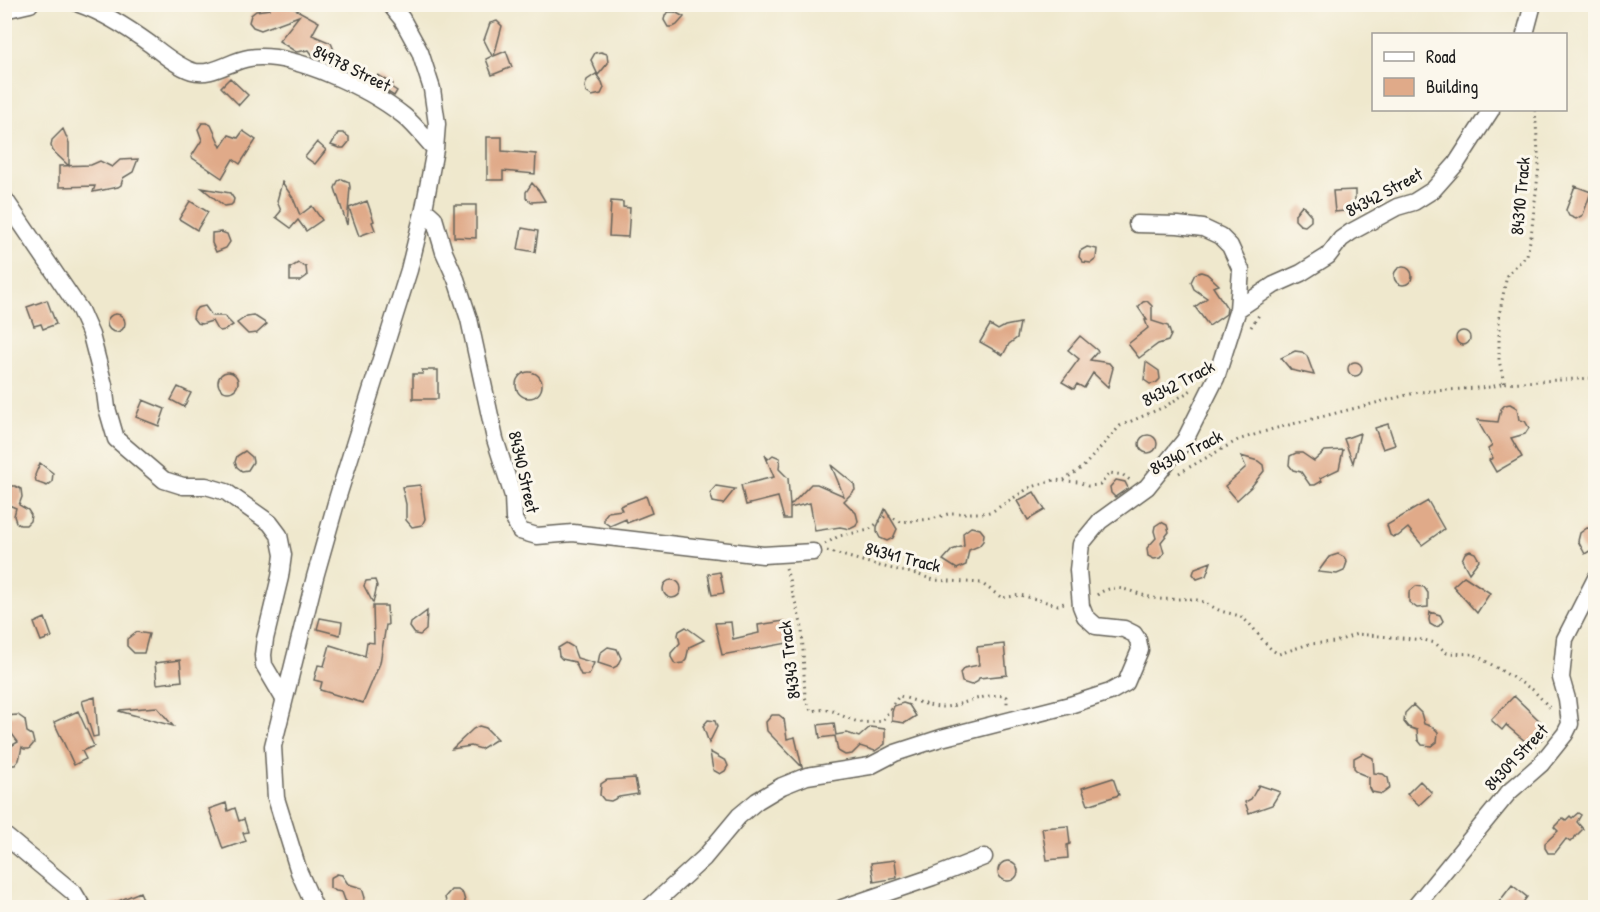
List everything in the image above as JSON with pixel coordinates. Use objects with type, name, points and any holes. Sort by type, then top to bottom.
[{"type":"street","points":[[4,10],[30,4]]},
{"type":"street","name":"84978 Street","points":[[79,4],[107,16],[192,71],[203,73],[249,58],[274,56],[331,75],[369,94],[404,116],[435,149]]},
{"type":"street","points":[[315,908],[298,872],[276,798],[273,746],[315,577],[409,270],[424,209],[435,149],[437,124],[432,89],[420,52],[402,19],[390,4]]},
{"type":"street","points":[[1525,33],[1533,4]]},
{"type":"street","name":"84342 Street","points":[[1238,309],[1274,285],[1301,273],[1328,256],[1341,238],[1350,232],[1397,207],[1414,202],[1433,190],[1456,164],[1490,111]]},
{"type":"street","points":[[4,198],[80,310],[91,334],[116,439],[164,480],[183,486],[206,486],[226,492],[270,523],[279,535],[283,555],[263,655],[264,665],[284,699]]},
{"type":"street","name":"84340 Street","points":[[424,209],[434,218],[469,319],[495,439],[513,496],[514,519],[520,531],[537,536],[573,533],[763,555],[813,552]]},
{"type":"street","points":[[649,908],[704,858],[739,816],[757,801],[782,786],[807,776],[870,766],[895,753],[941,738],[1110,692],[1126,683],[1140,650],[1138,640],[1134,633],[1124,629],[1096,626],[1090,622],[1083,611],[1078,570],[1082,544],[1100,521],[1147,487],[1185,440],[1216,378],[1238,309],[1241,270],[1230,246],[1220,236],[1203,228],[1137,224]]},
{"type":"street","name":"84309 Street","points":[[1414,908],[1509,792],[1557,746],[1570,724],[1567,699],[1561,678],[1565,639],[1596,578]]},
{"type":"street","points":[[4,835],[74,893],[83,908]]},
{"type":"street","points":[[842,908],[984,857]]},
{"type":"path","name":"84310 Track","points":[[1504,383],[1498,351],[1499,316],[1507,275],[1527,255],[1531,236],[1539,166],[1535,111]]},
{"type":"path","points":[[1250,328],[1262,310]]},
{"type":"path","name":"84342 Track","points":[[1064,480],[1083,467],[1120,426],[1164,407],[1192,389],[1216,378]]},
{"type":"path","name":"84340 Track","points":[[813,552],[839,536],[869,530],[887,515],[901,522],[932,519],[951,513],[986,513],[1029,488],[1054,480],[1088,486],[1100,485],[1110,473],[1123,475],[1136,486],[1147,487],[1170,478],[1238,441],[1273,429],[1419,392],[1491,387],[1504,383],[1596,378]]},
{"type":"path","name":"84341 Track","points":[[813,552],[830,551],[934,580],[981,583],[1002,598],[1020,595],[1058,604],[1091,599],[1109,588],[1155,599],[1201,601],[1223,612],[1239,616],[1264,639],[1272,651],[1279,654],[1309,644],[1335,642],[1357,634],[1425,640],[1435,643],[1447,653],[1474,654],[1510,674],[1533,690],[1547,706],[1570,724]]},
{"type":"path","name":"84343 Track","points":[[785,565],[802,627],[805,697],[811,711],[836,711],[855,722],[882,721],[899,696],[942,707],[973,699],[1003,695],[1007,697],[1007,721]]},
{"type":"building","points":[[270,4],[286,4],[319,22],[312,35],[331,43],[334,50],[331,57],[325,61],[314,57],[309,50],[296,52],[279,41],[299,16],[261,30],[253,27],[249,22],[251,15],[256,11],[270,9]]},
{"type":"building","points":[[675,12],[684,17],[677,25],[668,27],[664,20],[665,15]]},
{"type":"building","points":[[497,21],[502,26],[494,56],[506,51],[512,67],[492,75],[486,59],[492,56],[484,40],[490,23]]},
{"type":"building","points":[[595,53],[607,54],[608,63],[598,75],[591,60]]},
{"type":"building","points":[[596,74],[604,88],[601,94],[592,96],[586,92],[585,86],[587,80]]},
{"type":"building","points":[[378,75],[393,84],[391,87],[397,91],[394,96],[373,83]]},
{"type":"building","points":[[230,78],[248,95],[239,105],[221,87]]},
{"type":"building","points":[[202,123],[211,125],[221,147],[229,135],[238,138],[243,131],[256,140],[240,164],[233,159],[222,178],[191,157],[202,140],[198,129]]},
{"type":"building","points":[[63,129],[69,143],[69,166],[53,151],[51,146],[52,140]]},
{"type":"building","points":[[338,133],[349,137],[349,142],[344,148],[331,145]]},
{"type":"building","points":[[487,137],[502,137],[502,151],[536,154],[535,174],[503,171],[503,180],[487,180]]},
{"type":"building","points":[[317,142],[326,150],[315,164],[305,157]]},
{"type":"building","points":[[138,159],[133,172],[123,178],[118,187],[93,192],[95,186],[59,187],[59,166],[91,165],[100,161],[112,167],[120,160]]},
{"type":"building","points":[[342,179],[349,182],[350,187],[347,225],[335,188],[338,181]]},
{"type":"building","points":[[282,182],[293,198],[300,215],[312,206],[322,220],[306,231],[298,220],[291,228],[276,217],[281,211],[277,201]]},
{"type":"building","points":[[532,183],[545,201],[532,202],[526,198],[526,192]]},
{"type":"building","points":[[1575,186],[1591,192],[1583,215],[1576,219],[1569,216],[1566,210]]},
{"type":"building","points":[[202,188],[230,193],[234,199],[233,203],[224,206]]},
{"type":"building","points":[[1355,190],[1353,210],[1335,212],[1333,191]]},
{"type":"building","points":[[190,201],[208,212],[197,230],[179,219]]},
{"type":"building","points":[[367,201],[375,230],[359,236],[349,208]]},
{"type":"building","points":[[611,201],[623,202],[623,207],[630,208],[628,237],[609,236]]},
{"type":"building","points":[[454,205],[476,205],[476,238],[454,237]]},
{"type":"building","points":[[1302,205],[1311,215],[1311,221],[1305,226],[1295,220],[1295,214]]},
{"type":"building","points":[[522,228],[538,231],[535,252],[518,249]]},
{"type":"building","points":[[212,233],[227,234],[230,242],[226,248],[216,252],[212,243]]},
{"type":"building","points":[[1087,247],[1097,249],[1096,259],[1091,263],[1083,262],[1079,257],[1080,251]]},
{"type":"building","points":[[298,263],[306,267],[307,276],[300,281],[290,281],[290,268]]},
{"type":"building","points":[[1403,267],[1409,270],[1412,276],[1409,282],[1403,285],[1397,282],[1394,276],[1397,270]]},
{"type":"building","points":[[1201,272],[1207,274],[1219,285],[1213,287],[1227,308],[1226,314],[1209,326],[1195,307],[1207,298],[1194,289],[1191,282],[1195,274]]},
{"type":"building","points":[[47,300],[56,324],[43,329],[41,324],[34,326],[27,307]]},
{"type":"building","points":[[1147,301],[1152,306],[1152,321],[1168,326],[1171,335],[1168,341],[1158,344],[1139,358],[1128,344],[1148,328],[1145,320],[1147,320],[1138,307]]},
{"type":"building","points":[[205,306],[212,316],[224,316],[233,325],[220,331],[212,321],[197,323],[193,318],[194,312],[197,308]]},
{"type":"building","points":[[116,314],[122,317],[125,323],[122,329],[116,332],[110,329],[107,323],[110,317]]},
{"type":"building","points":[[253,315],[267,324],[257,333],[248,334],[237,323]]},
{"type":"building","points":[[1020,323],[1017,338],[1009,344],[1003,355],[980,342],[990,325],[998,330]]},
{"type":"building","points":[[1460,331],[1466,331],[1470,338],[1466,345],[1460,345],[1456,341],[1456,335]]},
{"type":"building","points":[[1080,336],[1098,351],[1090,360],[1109,363],[1113,368],[1108,387],[1093,373],[1084,388],[1077,384],[1074,389],[1062,382],[1079,359],[1068,350]]},
{"type":"building","points":[[1295,351],[1307,356],[1314,375],[1291,370],[1281,358]]},
{"type":"building","points":[[1146,362],[1159,371],[1160,379],[1156,383],[1150,384],[1144,380]]},
{"type":"building","points":[[1352,362],[1358,362],[1362,369],[1358,376],[1352,376],[1348,372],[1348,366]]},
{"type":"building","points":[[422,370],[438,370],[438,399],[413,399],[413,374],[423,374]]},
{"type":"building","points":[[228,372],[235,375],[238,382],[235,389],[228,392],[221,389],[218,382],[221,375]]},
{"type":"building","points":[[529,372],[538,376],[542,385],[538,394],[529,398],[520,394],[516,385],[520,376]]},
{"type":"building","points":[[178,387],[191,393],[184,407],[171,400]]},
{"type":"building","points":[[143,400],[165,409],[159,426],[136,417]]},
{"type":"building","points":[[1510,404],[1517,408],[1519,420],[1525,421],[1529,428],[1525,434],[1511,438],[1522,457],[1496,472],[1489,460],[1493,458],[1488,449],[1492,446],[1477,420],[1498,422],[1501,409]]},
{"type":"building","points":[[1388,424],[1395,445],[1383,449],[1375,428]]},
{"type":"building","points":[[1360,433],[1353,463],[1344,439]]},
{"type":"building","points":[[1148,435],[1154,438],[1157,444],[1154,450],[1148,453],[1142,450],[1139,444],[1142,438]]},
{"type":"building","points":[[1343,450],[1339,469],[1320,478],[1322,481],[1315,485],[1310,485],[1301,472],[1293,470],[1289,465],[1290,456],[1296,453],[1302,453],[1314,461],[1325,451]]},
{"type":"building","points":[[245,451],[252,457],[253,462],[248,470],[242,471],[235,462],[237,456]]},
{"type":"building","points":[[765,455],[768,459],[773,455],[780,458],[779,469],[788,478],[790,506],[811,484],[817,484],[844,496],[831,465],[854,484],[855,490],[844,501],[856,513],[858,521],[856,526],[850,529],[840,527],[815,531],[810,503],[790,508],[790,519],[784,519],[778,497],[746,505],[741,485],[774,477]]},
{"type":"building","points":[[1241,456],[1258,461],[1263,465],[1264,471],[1237,500],[1225,486],[1246,467]]},
{"type":"building","points":[[40,463],[53,473],[52,482],[47,486],[36,482],[35,475]]},
{"type":"building","points":[[1116,480],[1125,482],[1128,488],[1115,497],[1110,487]]},
{"type":"building","points":[[420,485],[425,519],[422,525],[412,527],[406,520],[406,504],[402,487]]},
{"type":"building","points":[[9,486],[21,489],[22,497],[19,505],[28,510],[31,515],[26,525],[16,522],[14,516],[16,508],[4,503],[4,488]]},
{"type":"building","points":[[716,486],[735,489],[723,504],[713,502],[710,493]]},
{"type":"building","points":[[1034,492],[1045,510],[1028,520],[1017,501]]},
{"type":"building","points":[[646,496],[652,513],[627,523],[626,519],[610,526],[604,522],[604,517],[608,512],[622,510],[620,506]]},
{"type":"building","points":[[1428,501],[1444,529],[1422,545],[1408,528],[1398,536],[1390,535],[1387,525]]},
{"type":"building","points":[[885,509],[897,529],[893,538],[887,541],[880,538],[877,532]]},
{"type":"building","points":[[1161,522],[1167,525],[1169,532],[1161,542],[1164,553],[1160,558],[1154,559],[1148,556],[1147,548],[1156,538],[1155,526]]},
{"type":"building","points":[[971,527],[980,529],[984,534],[983,541],[979,546],[969,550],[966,565],[957,569],[943,560],[952,550],[964,546],[963,533]]},
{"type":"building","points":[[1587,528],[1596,529],[1596,547],[1585,554],[1578,541],[1580,533]]},
{"type":"building","points":[[1470,551],[1475,553],[1479,560],[1469,573],[1462,560],[1465,553]]},
{"type":"building","points":[[1338,554],[1347,562],[1344,571],[1337,574],[1318,572],[1329,557]]},
{"type":"building","points":[[1211,562],[1206,576],[1197,579],[1193,574],[1195,568]]},
{"type":"building","points":[[720,572],[724,593],[712,595],[708,574]]},
{"type":"building","points":[[1464,576],[1490,593],[1477,613],[1453,586]]},
{"type":"building","points":[[375,580],[377,586],[373,603],[364,586],[366,581]]},
{"type":"building","points":[[672,580],[678,583],[681,589],[678,595],[672,598],[666,595],[663,589],[666,583]]},
{"type":"building","points":[[1416,586],[1424,587],[1428,593],[1428,607],[1417,608],[1409,602],[1409,592]]},
{"type":"building","points":[[373,606],[387,606],[388,625],[386,625],[380,663],[363,703],[320,690],[322,682],[314,680],[318,665],[324,666],[330,645],[365,656],[367,642],[374,643]]},
{"type":"building","points":[[427,611],[426,630],[420,635],[415,634],[410,627],[411,623]]},
{"type":"building","points":[[1430,612],[1440,615],[1443,621],[1439,626],[1435,627],[1430,624]]},
{"type":"building","points":[[45,618],[52,637],[41,641],[34,623]]},
{"type":"building","points":[[320,618],[342,622],[340,635],[317,629]]},
{"type":"building","points":[[784,621],[788,643],[722,655],[715,623],[731,622],[733,639],[759,633],[758,625]]},
{"type":"building","points":[[686,627],[704,640],[689,647],[683,663],[675,664],[671,653],[680,643],[679,631]]},
{"type":"building","points":[[136,632],[149,634],[144,653],[134,653],[127,646],[127,639]]},
{"type":"building","points":[[566,643],[573,647],[577,658],[594,663],[589,675],[581,675],[575,662],[559,656],[558,648]]},
{"type":"building","points":[[1004,644],[1007,675],[979,678],[971,685],[962,682],[960,673],[964,668],[979,665],[977,647]]},
{"type":"building","points":[[608,647],[617,649],[621,658],[617,666],[613,668],[598,663],[600,653]]},
{"type":"building","points":[[180,660],[182,681],[157,684],[155,663]]},
{"type":"building","points":[[1514,696],[1544,725],[1548,733],[1533,748],[1506,725],[1502,730],[1491,720]]},
{"type":"building","points":[[95,697],[98,736],[93,737],[82,701]]},
{"type":"building","points":[[903,703],[909,705],[916,716],[905,723],[892,721],[894,706]]},
{"type":"building","points":[[1413,705],[1421,713],[1424,724],[1433,727],[1438,732],[1437,742],[1432,746],[1422,745],[1418,740],[1417,730],[1408,727],[1404,722],[1405,713]]},
{"type":"building","points":[[157,707],[173,726],[119,711],[120,710]]},
{"type":"building","points":[[78,711],[94,746],[82,751],[86,759],[74,765],[54,722]]},
{"type":"building","points":[[18,715],[25,720],[27,732],[32,735],[34,743],[29,749],[22,747],[19,760],[15,765],[4,765],[4,750],[18,742],[9,730],[4,716]]},
{"type":"building","points":[[772,715],[779,715],[784,719],[787,739],[795,737],[802,767],[767,731],[766,722]]},
{"type":"building","points":[[708,720],[715,721],[717,727],[709,743],[703,726]]},
{"type":"building","points":[[834,723],[836,735],[847,733],[859,737],[870,727],[885,729],[885,744],[875,751],[860,746],[852,754],[845,755],[838,751],[835,736],[820,738],[818,725]]},
{"type":"building","points":[[479,726],[486,728],[497,739],[481,749],[471,746],[452,749],[473,729]]},
{"type":"building","points":[[710,752],[726,761],[728,766],[725,771],[720,774],[713,770]]},
{"type":"building","points":[[1363,753],[1373,758],[1374,773],[1383,774],[1388,778],[1390,788],[1382,794],[1372,792],[1369,777],[1354,768],[1354,758]]},
{"type":"building","points":[[635,778],[638,794],[619,797],[611,801],[604,800],[600,795],[601,784],[607,780]]},
{"type":"building","points":[[1113,778],[1119,795],[1088,805],[1082,788]]},
{"type":"building","points":[[1420,781],[1432,793],[1419,805],[1407,794]]},
{"type":"building","points":[[1259,785],[1280,792],[1272,805],[1249,813],[1245,802],[1251,799]]},
{"type":"building","points":[[226,803],[228,811],[235,808],[239,821],[244,819],[248,832],[243,833],[246,841],[223,849],[209,809]]},
{"type":"building","points":[[1578,813],[1581,815],[1577,822],[1583,829],[1570,842],[1566,839],[1555,853],[1548,853],[1545,843],[1558,831],[1554,827],[1563,818],[1566,820],[1570,816],[1572,818]]},
{"type":"building","points":[[1068,826],[1070,844],[1067,845],[1068,858],[1047,860],[1042,828]]},
{"type":"building","points":[[895,860],[897,878],[874,882],[871,863]]},
{"type":"building","points":[[1008,861],[1015,864],[1018,871],[1015,878],[1008,881],[1001,878],[998,871],[1001,864]]},
{"type":"building","points":[[337,874],[342,875],[348,884],[362,888],[365,898],[362,904],[349,905],[342,892],[330,888],[330,878]]},
{"type":"building","points":[[1512,885],[1527,897],[1519,908],[1506,908],[1499,902]]},
{"type":"building","points":[[451,890],[458,890],[463,894],[464,908],[447,908],[445,897]]},
{"type":"building","points":[[140,892],[147,908],[104,908],[104,907]]}]
